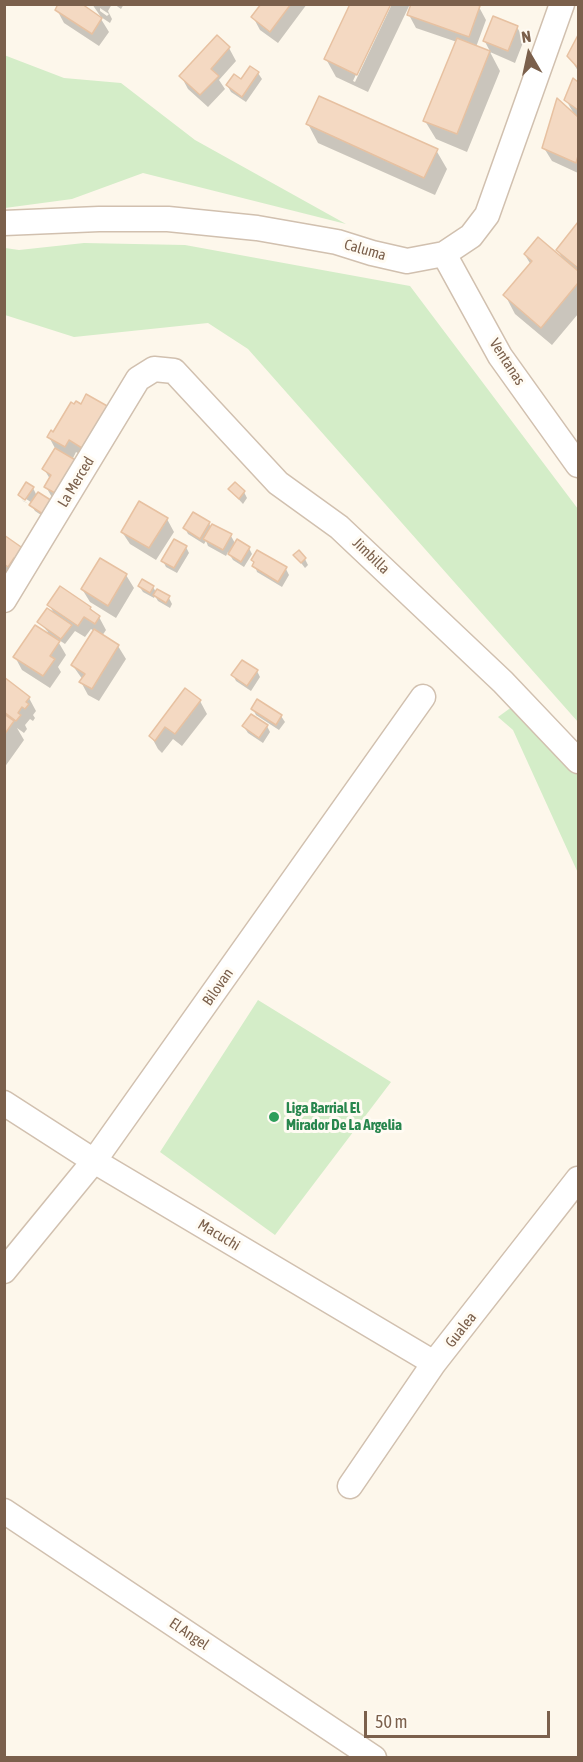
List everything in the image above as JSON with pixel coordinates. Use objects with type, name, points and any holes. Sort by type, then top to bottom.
[{"type":"street","name":"Caluma","points":[[4,223],[168,219],[257,228],[337,242],[407,261],[444,254],[471,236],[487,215],[562,4]]},
{"type":"street","name":"Ventanas","points":[[444,254],[500,356],[579,465]]},
{"type":"street","name":"La Merced","points":[[4,600],[138,379],[154,369]]},
{"type":"street","name":"Jimbilla","points":[[154,369],[174,371],[278,483],[339,527],[502,681],[579,761]]},
{"type":"street","name":"Bilovan","points":[[4,1271],[94,1161],[423,697]]},
{"type":"street","name":"Macuchi","points":[[4,1103],[94,1161],[434,1363]]},
{"type":"street","name":"Gualea","points":[[350,1486],[434,1363],[579,1179]]},
{"type":"street","name":"El Angel","points":[[4,1511],[374,1758]]},
{"type":"green space","points":[[4,55],[64,78],[121,83],[195,140],[346,224],[143,173],[72,199],[5,208]]},
{"type":"green space","points":[[84,243],[185,245],[410,286],[578,509],[578,722],[248,349],[208,323],[74,337],[5,315],[5,248],[19,250]]},
{"type":"green space","points":[[520,701],[578,765],[578,873],[513,730],[498,717]]},
{"type":"green space","name":"Liga Barrial El Mirador De La Argelia","points":[[258,1000],[391,1082],[275,1235],[160,1152]]},
{"type":"building","points":[[58,4],[82,4],[102,18],[92,34],[55,10]]},
{"type":"building","points":[[261,4],[291,4],[270,32],[251,17]]},
{"type":"building","points":[[350,4],[391,4],[357,75],[324,59]]},
{"type":"building","points":[[411,4],[475,4],[480,6],[469,37],[407,15]]},
{"type":"building","points":[[493,16],[518,26],[508,51],[483,41]]},
{"type":"building","points":[[217,35],[230,47],[211,69],[219,76],[200,95],[179,76]]},
{"type":"building","points":[[578,35],[578,68],[567,56]]},
{"type":"building","points":[[457,38],[490,51],[457,134],[423,121]]},
{"type":"building","points":[[250,66],[259,72],[242,97],[226,85],[234,74],[241,79]]},
{"type":"building","points":[[573,78],[578,82],[578,110],[564,100]]},
{"type":"building","points":[[319,96],[438,149],[424,178],[306,124]]},
{"type":"building","points":[[557,98],[578,117],[576,163],[542,148]]},
{"type":"building","points":[[578,222],[578,268],[556,250]]},
{"type":"building","points":[[538,237],[578,271],[578,283],[541,328],[503,295],[532,261],[524,254]]},
{"type":"building","points":[[86,394],[109,407],[85,450],[69,440],[65,447],[47,437],[51,430],[53,432],[71,402],[74,404],[76,401],[81,404]]},
{"type":"building","points":[[55,448],[84,465],[64,498],[44,487],[51,475],[42,469]]},
{"type":"building","points":[[26,482],[34,487],[25,500],[18,495]]},
{"type":"building","points":[[235,482],[245,491],[239,499],[228,489]]},
{"type":"building","points":[[38,492],[60,506],[52,520],[29,505]]},
{"type":"building","points":[[139,501],[168,518],[149,548],[121,532]]},
{"type":"building","points":[[193,512],[210,522],[200,539],[183,528]]},
{"type":"building","points":[[212,524],[232,534],[223,550],[203,539]]},
{"type":"building","points":[[4,535],[24,549],[22,564],[14,558],[8,567],[4,564]]},
{"type":"building","points":[[174,539],[187,546],[174,568],[161,561]]},
{"type":"building","points":[[237,539],[250,547],[241,562],[228,554]]},
{"type":"building","points":[[257,550],[287,567],[278,582],[252,566],[254,562],[251,560]]},
{"type":"building","points":[[299,550],[306,558],[301,563],[293,555]]},
{"type":"building","points":[[100,558],[127,574],[108,606],[81,589]]},
{"type":"building","points":[[142,579],[154,586],[150,593],[138,586]]},
{"type":"building","points":[[60,586],[100,616],[95,624],[84,617],[78,626],[47,605]]},
{"type":"building","points":[[157,589],[170,596],[166,603],[153,595]]},
{"type":"building","points":[[47,608],[72,625],[61,639],[37,622]]},
{"type":"building","points":[[35,625],[60,641],[50,656],[55,659],[43,676],[13,657]]},
{"type":"building","points":[[94,629],[119,645],[92,689],[79,682],[85,674],[71,665]]},
{"type":"building","points":[[242,660],[258,670],[247,686],[231,675]]},
{"type":"building","points":[[4,677],[30,697],[26,702],[29,704],[25,709],[22,707],[18,713],[21,715],[16,721],[4,712]]},
{"type":"building","points":[[185,688],[201,700],[175,734],[165,727],[155,741],[149,736]]},
{"type":"building","points":[[257,699],[282,715],[276,725],[251,709]]},
{"type":"building","points":[[4,714],[14,721],[4,735]]},
{"type":"building","points":[[251,714],[268,725],[259,738],[242,726]]},
{"type":"place","name":"Liga Barrial El Mirador De La Argelia","points":[[274,1117]]}]
